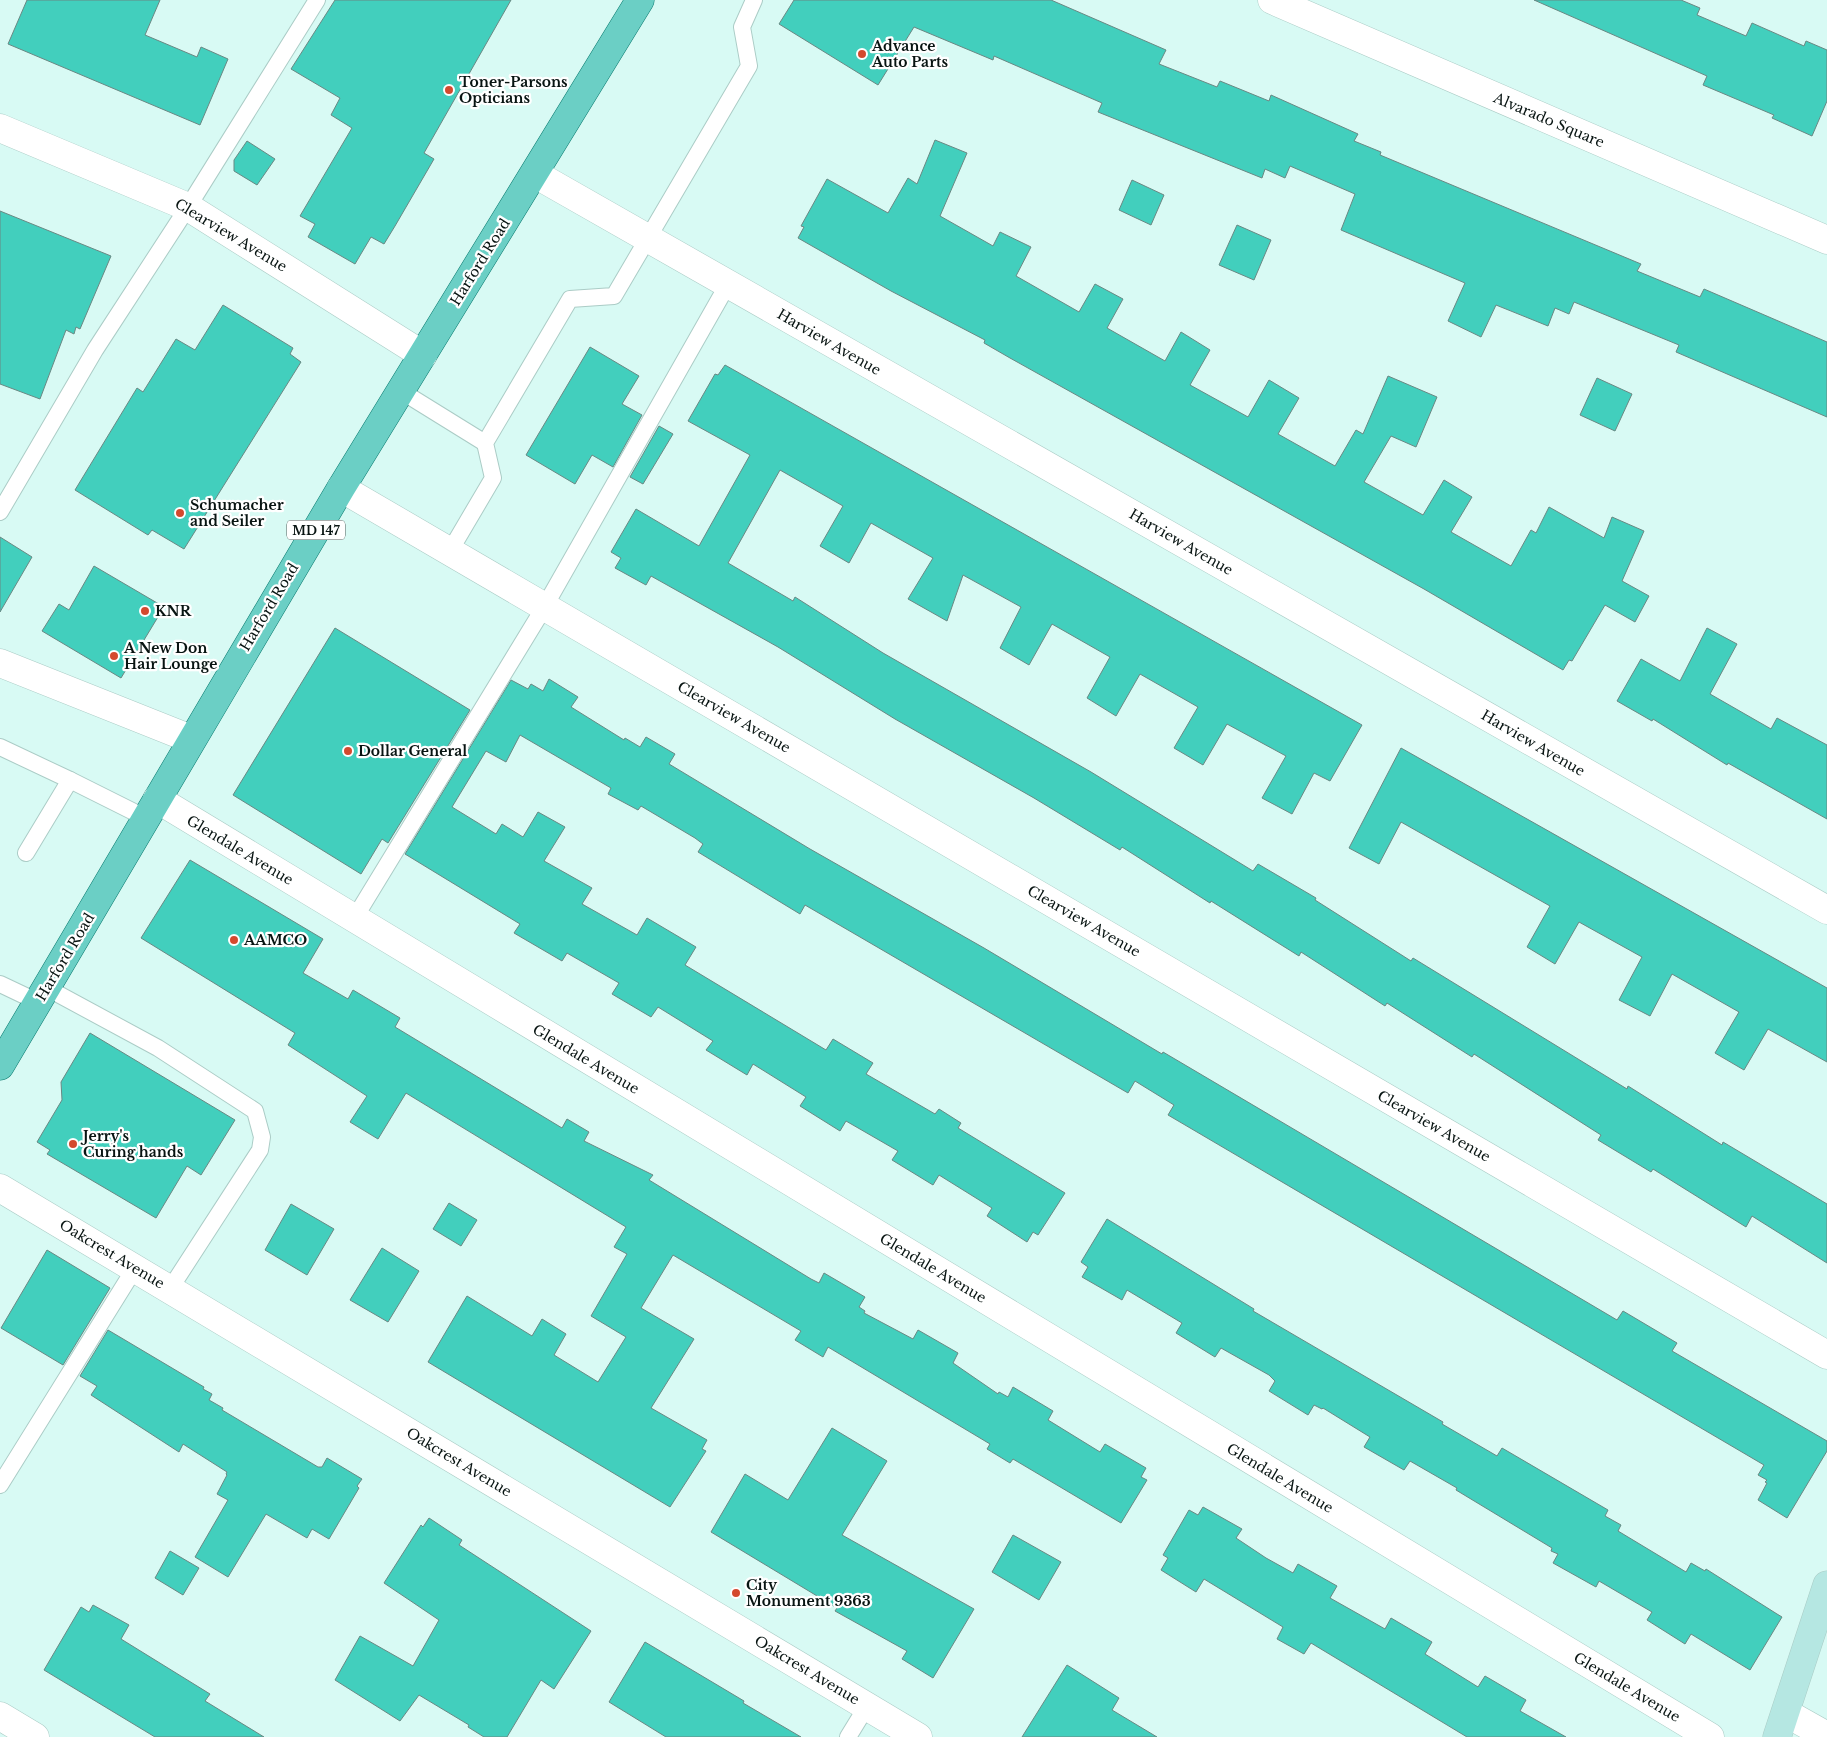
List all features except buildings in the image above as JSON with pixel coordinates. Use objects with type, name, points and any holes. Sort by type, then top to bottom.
[{"type":"main road","name":"Harford Road","points":[[0,1066],[152,809],[191,739],[341,488],[640,0]]},
{"type":"street","name":"Alvarado Square","points":[[1272,0],[1827,240]]},
{"type":"street","name":"Clearview Avenue","points":[[0,128],[188,207],[423,355]]},
{"type":"street","name":"Harview Avenue","points":[[535,174],[1827,910]]},
{"type":"street","name":"Clearview Avenue","points":[[341,488],[1827,1355]]},
{"type":"street","points":[[0,663],[191,739]]},
{"type":"street","name":"Glendale Avenue","points":[[152,809],[354,919],[1710,1737]]},
{"type":"street","name":"Oakcrest Avenue","points":[[0,1188],[918,1737]]},
{"type":"street","points":[[1827,1585],[1781,1725],[1827,1736]]},
{"type":"street","points":[[0,1716],[35,1737]]},
{"type":"lane","points":[[0,512],[95,350],[188,207],[317,0]]},
{"type":"lane","points":[[450,551],[492,478],[485,442],[570,299],[614,296],[749,66],[742,27],[754,0]]},
{"type":"lane","points":[[354,919],[544,606],[728,284]]},
{"type":"lane","points":[[401,391],[485,442]]},
{"type":"lane","points":[[0,747],[70,780],[152,809]]},
{"type":"lane","points":[[26,853],[70,780]]},
{"type":"lane","points":[[0,984],[42,995],[158,1048],[255,1111],[262,1137],[260,1150],[170,1289]]},
{"type":"lane","points":[[0,1485],[135,1268]]},
{"type":"lane","points":[[848,1737],[867,1706]]},
{"type":"place","name":"Advance Auto Parts","points":[[862,54]]},
{"type":"place","name":"Toner-Parsons Opticians","points":[[449,90]]},
{"type":"place","name":"Schumacher and Seiler","points":[[180,513]]},
{"type":"place","name":"KNR","points":[[145,611]]},
{"type":"place","name":"A New Don Hair Lounge","points":[[114,656]]},
{"type":"place","name":"Dollar General","points":[[348,751]]},
{"type":"place","name":"AAMCO","points":[[234,940]]},
{"type":"place","name":"Jerry's Curing hands","points":[[73,1144]]},
{"type":"place","name":"City Monument 9363","points":[[736,1593]]}]
